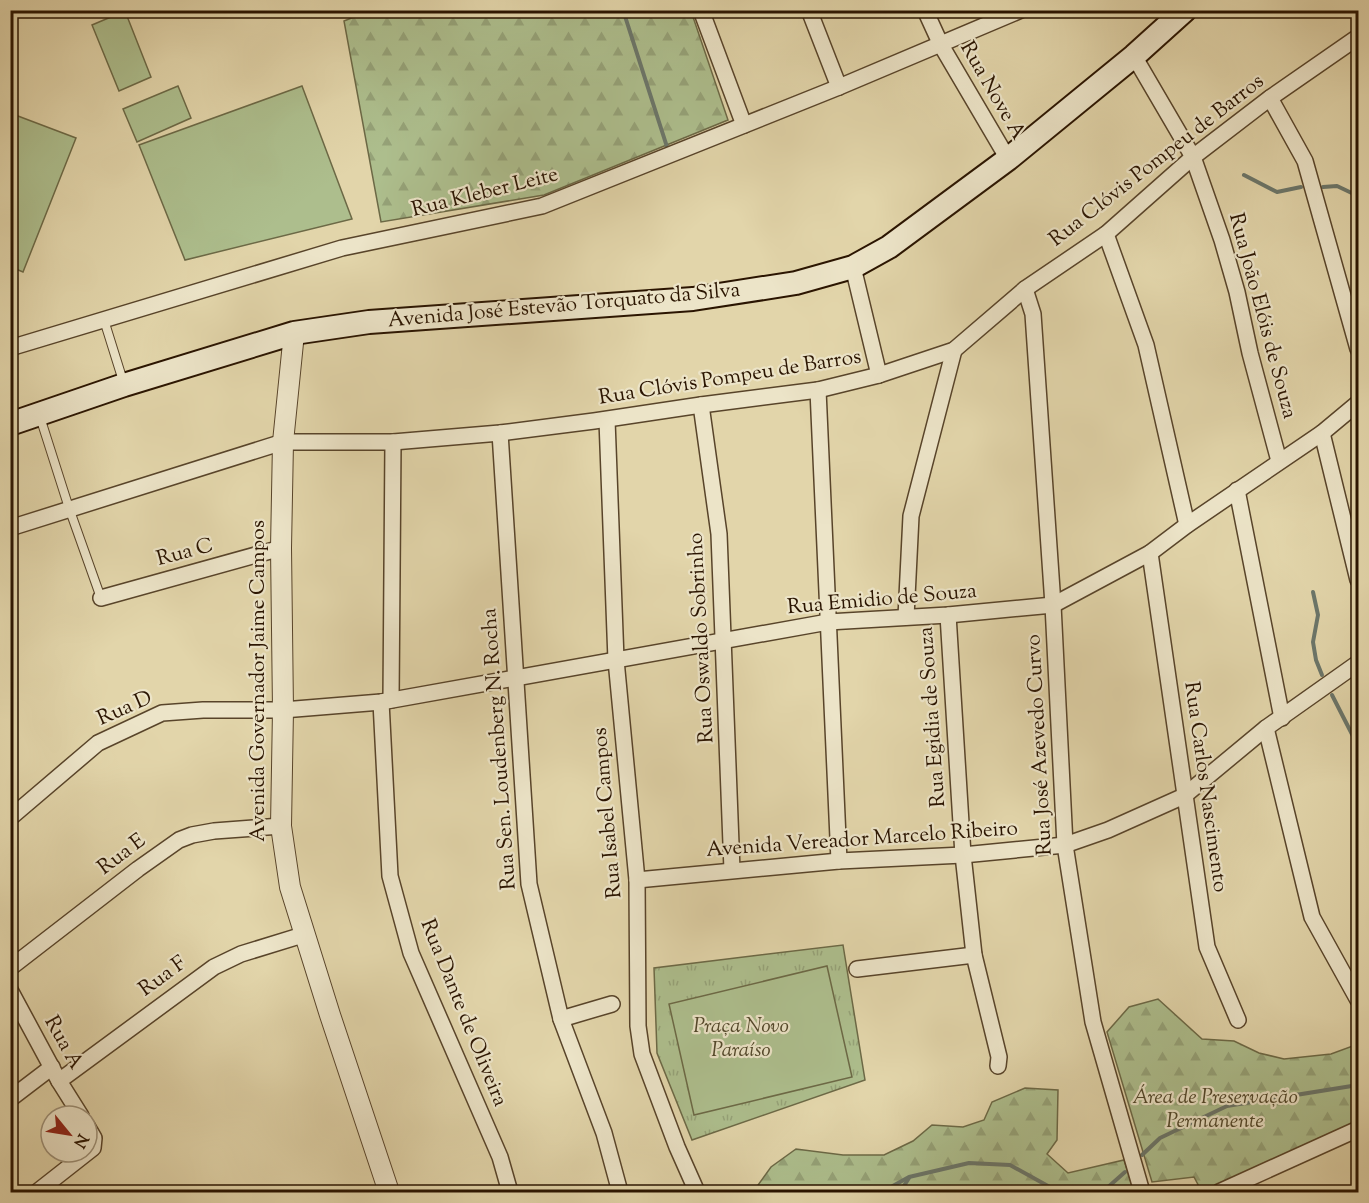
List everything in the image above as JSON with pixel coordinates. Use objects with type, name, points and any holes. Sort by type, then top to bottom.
[{"type":"main road","name":"Avenida José Estevão Torquato da Silva","points":[[10,424],[124,385],[294,333],[369,322],[693,299],[796,283],[852,267],[889,247],[1008,159],[1134,56],[1185,10]]},
{"type":"street","points":[[701,10],[744,125]]},
{"type":"street","points":[[809,10],[839,87]]},
{"type":"street","name":"Rua Nove A","points":[[925,10],[941,45],[1008,159]]},
{"type":"street","name":"Rua Kleber Leite","points":[[10,348],[342,248],[542,206],[839,87],[1021,10]]},
{"type":"street","name":"Rua Clóvis Pompeu de Barros","points":[[10,528],[283,442],[393,442],[500,434],[607,420],[818,390],[879,375],[954,350],[1025,289],[1106,234],[1192,157],[1270,98],[1359,37]]},
{"type":"street","name":"Rua João Elóis de Souza","points":[[1134,56],[1192,157],[1222,240],[1238,292],[1250,353],[1279,461]]},
{"type":"street","points":[[1270,98],[1305,161],[1359,349]]},
{"type":"street","points":[[1106,234],[1146,345],[1187,525]]},
{"type":"street","points":[[852,267],[879,375]]},
{"type":"street","name":"Rua José Azevedo Curvo","points":[[1025,289],[1033,314],[1053,605],[1065,845],[1093,1022],[1142,1192]]},
{"type":"street","name":"Avenida Governador Jaime Campos","points":[[294,333],[283,442],[281,548],[283,710],[280,826],[290,887],[389,1192]]},
{"type":"street","name":"Rua Egidia de Souza","points":[[906,617],[911,516],[954,350]]},
{"type":"street","points":[[818,390],[839,861]]},
{"type":"street","name":"Rua Emidio de Souza","points":[[283,710],[386,701],[828,622],[948,615],[1053,605],[1150,554],[1187,525],[1322,433],[1359,403]]},
{"type":"street","name":"Rua Oswaldo Sobrinho","points":[[700,405],[719,534],[732,870]]},
{"type":"street","name":"Rua Isabel Campos","points":[[607,420],[616,660],[637,880],[638,1026],[642,1054],[677,1147],[697,1192]]},
{"type":"street","points":[[1322,433],[1359,580]]},
{"type":"street","name":"Rua Sen. Loudenberg N. Rocha","points":[[500,434],[529,884],[561,1019],[604,1133],[620,1192]]},
{"type":"street","name":"Rua Dante de Oliveira","points":[[393,442],[386,701],[390,876],[411,953],[500,1157],[510,1192]]},
{"type":"street","points":[[1237,490],[1282,718]]},
{"type":"street","name":"Rua C","points":[[101,598],[281,548]]},
{"type":"street","name":"Rua Carlos Nascimento","points":[[1150,554],[1207,947],[1238,1020]]},
{"type":"street","name":"Rua Egidia de Souza","points":[[948,615],[963,855],[974,955],[999,1057],[998,1066]]},
{"type":"street","name":"Avenida Vereador Marcelo Ribeiro","points":[[637,880],[839,861],[963,855],[1065,845],[1108,830],[1185,796],[1266,728],[1359,663]]},
{"type":"street","name":"Rua D","points":[[10,818],[98,743],[162,713],[203,710],[283,710]]},
{"type":"street","points":[[1266,728],[1312,917],[1359,1000]]},
{"type":"street","name":"Rua E","points":[[10,968],[179,840],[214,831],[280,826]]},
{"type":"street","name":"Rua F","points":[[10,1099],[56,1074],[214,967],[241,954],[306,934]]},
{"type":"street","points":[[857,969],[974,955]]},
{"type":"street","name":"Rua A","points":[[10,990],[74,1104]]},
{"type":"street","points":[[561,1019],[612,1005]]},
{"type":"street","points":[[1219,1192],[1359,1129]]},
{"type":"street","points":[[37,1192],[73,1164]]},
{"type":"lane","points":[[104,320],[124,385]]},
{"type":"lane","points":[[39,414],[101,598]]},
{"type":"green space","points":[[125,11],[151,77],[119,91],[92,25]]},
{"type":"green space","points":[[369,11],[691,11],[728,120],[544,195],[381,222],[344,21]]},
{"type":"green space","points":[[178,86],[191,118],[137,142],[123,109]]},
{"type":"green space","points":[[302,86],[352,219],[185,260],[139,145]]},
{"type":"green space","points":[[10,113],[76,138],[23,272],[11,267]]},
{"type":"green space","name":"Praça Novo Paraíso","points":[[843,945],[865,1080],[692,1140],[657,1053],[654,968]]},
{"type":"green space","name":"Praça Novo Paraíso","points":[[827,966],[852,1077],[694,1115],[669,1004]]},
{"type":"green space","name":"Área de Preservação Permanente","points":[[1158,999],[1202,1039],[1234,1041],[1259,1053],[1284,1059],[1331,1054],[1358,1044],[1358,1121],[1202,1192],[1194,1177],[1152,1182],[1107,1032],[1129,1007]]},
{"type":"green space","name":"Área de Preservação Permanente","points":[[1025,1088],[1058,1090],[1057,1140],[1047,1154],[1068,1173],[1124,1160],[1134,1192],[753,1192],[771,1167],[796,1149],[843,1155],[884,1155],[913,1141],[932,1125],[963,1127],[984,1120],[992,1102]]},
{"type":"waterway","points":[[623,10],[668,150]]},
{"type":"waterway","points":[[1244,175],[1277,192],[1301,187]]},
{"type":"waterway","points":[[1323,187],[1337,186],[1358,196]]},
{"type":"waterway","points":[[1313,592],[1318,615],[1313,642],[1316,660],[1322,675]]},
{"type":"waterway","points":[[1332,695],[1358,746]]},
{"type":"waterway","points":[[1142,1155],[1160,1138],[1227,1106],[1358,1085]]},
{"type":"waterway","points":[[882,1192],[909,1177],[969,1163],[1010,1165],[1057,1191],[1107,1188],[1125,1172]]},
{"type":"waterway","points":[[900,1192],[909,1178]]}]
